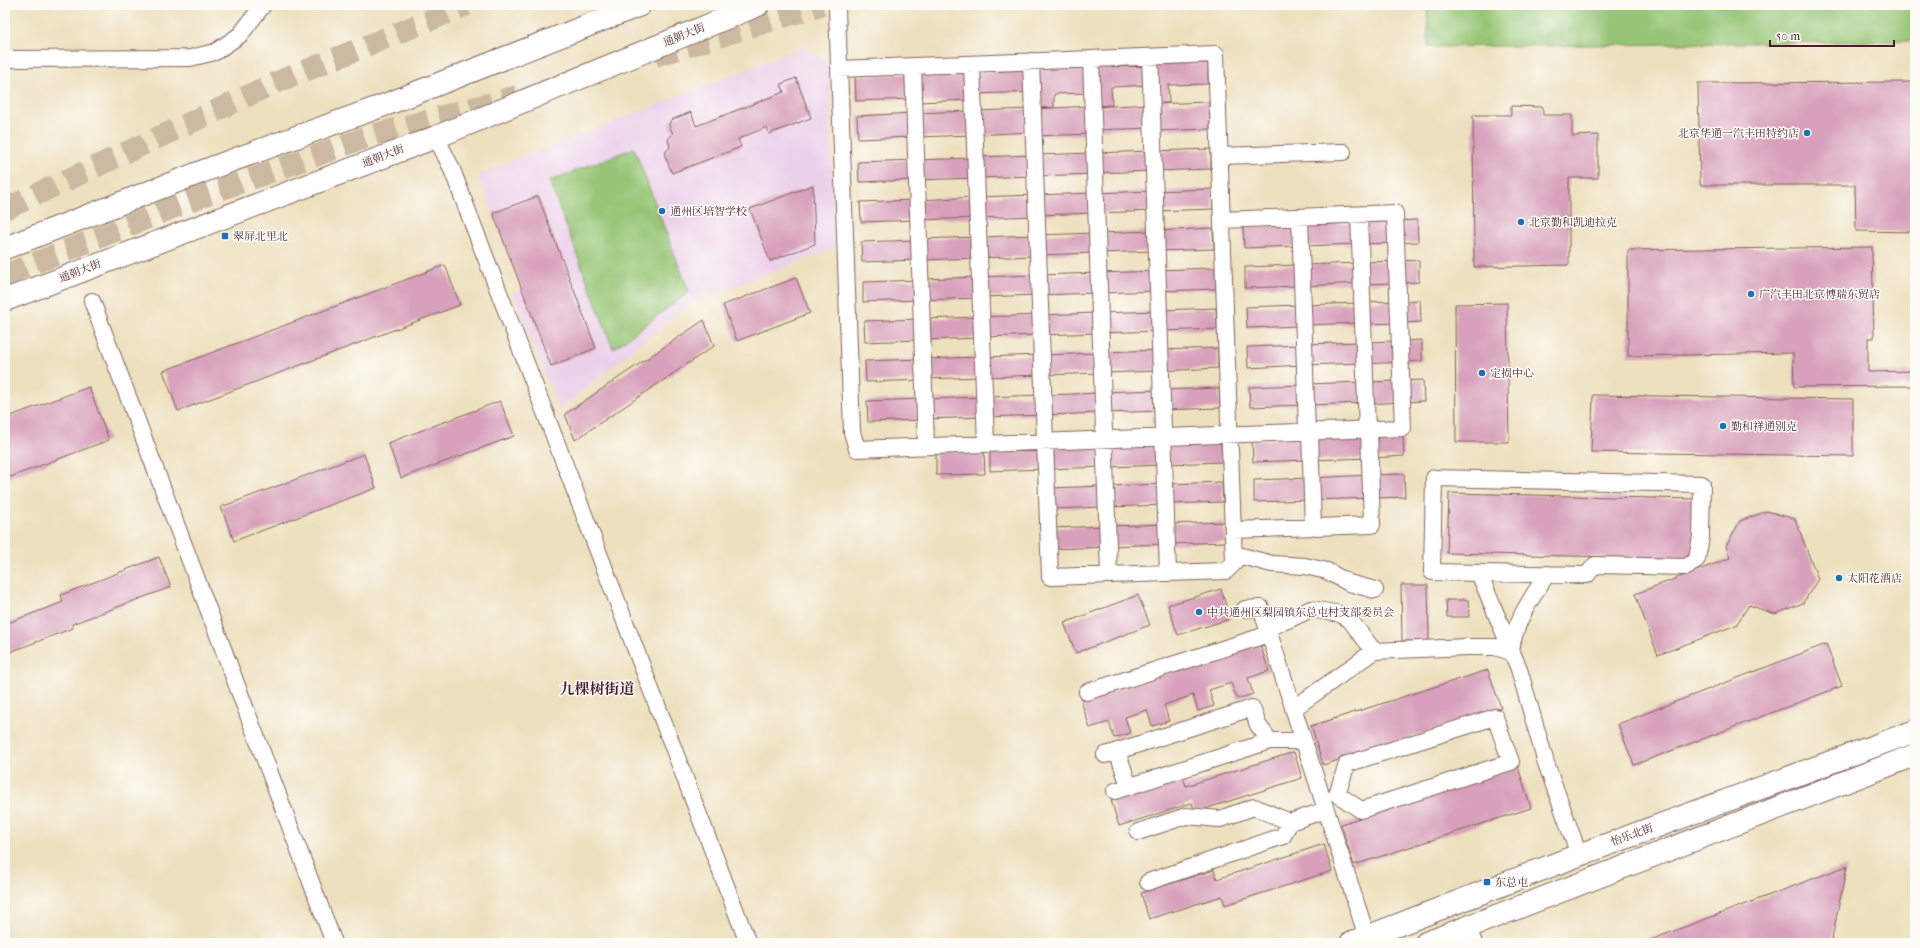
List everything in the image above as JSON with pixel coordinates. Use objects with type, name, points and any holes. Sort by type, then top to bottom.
[{"type":"main road","points":[[5,248],[214,167],[390,103],[640,5]]},
{"type":"main road","name":"通朝大街","points":[[5,300],[436,137],[758,5]]},
{"type":"main road","name":"怡乐北街","points":[[1359,940],[1580,855],[1915,731]]},
{"type":"main road","points":[[1426,943],[1471,935],[1915,755]]},
{"type":"street","points":[[5,59],[190,58],[214,52],[240,35],[263,5]]},
{"type":"street","points":[[837,9],[852,432],[857,449],[1403,428],[1396,214],[1222,220]]},
{"type":"street","points":[[839,69],[1031,61],[1150,57],[1216,54],[1234,554],[1234,563],[1226,571],[1050,577],[1031,61]]},
{"type":"street","points":[[1150,57],[1168,573]]},
{"type":"street","points":[[1091,59],[1109,575]]},
{"type":"street","points":[[972,64],[986,444]]},
{"type":"street","points":[[913,66],[926,446]]},
{"type":"street","points":[[436,137],[454,174],[748,943]]},
{"type":"street","points":[[1220,156],[1342,152]]},
{"type":"street","points":[[1233,530],[1372,525],[1359,215]]},
{"type":"street","points":[[1300,217],[1313,527]]},
{"type":"street","points":[[92,301],[334,943]]},
{"type":"street","points":[[1434,478],[1702,484],[1701,537],[1697,559],[1687,567],[1595,565],[1587,575],[1547,574],[1432,572],[1434,478]]},
{"type":"street","points":[[1234,554],[1272,564],[1305,566],[1327,571],[1348,583],[1375,590]]},
{"type":"street","points":[[1479,573],[1518,669],[1546,763],[1580,855]]},
{"type":"street","points":[[1511,652],[1513,636],[1521,616],[1547,574]]},
{"type":"street","points":[[1245,609],[1261,608],[1303,739],[1328,801],[1359,940]]},
{"type":"street","points":[[1087,692],[1268,631],[1311,609],[1340,614],[1350,620],[1374,651]]},
{"type":"street","points":[[1293,709],[1374,651],[1495,647],[1511,652]]},
{"type":"street","points":[[1270,741],[1258,725],[1252,708],[1111,753],[1122,788],[1270,741],[1298,741],[1303,739]]},
{"type":"street","points":[[1148,882],[1283,836],[1290,822],[1328,801],[1347,764],[1495,717],[1511,762],[1361,810],[1328,801]]},
{"type":"street","points":[[1138,832],[1186,816],[1220,819],[1254,807],[1290,822]]},
{"type":"shaded area","name":"通州区培智学校","points":[[803,47],[829,61],[834,248],[691,303],[559,410],[513,293],[522,289],[478,175]]},
{"type":"green space","points":[[1427,5],[1915,5],[1915,41],[1428,47]]},
{"type":"green space","points":[[634,148],[689,292],[613,349],[549,181]]},
{"type":"building","points":[[1208,63],[1208,84],[1168,85],[1169,103],[1153,103],[1151,65]]},
{"type":"building","points":[[1148,65],[1149,85],[1111,87],[1112,105],[1093,106],[1092,67]]},
{"type":"building","points":[[1089,67],[1090,93],[1054,94],[1054,107],[1034,108],[1033,69]]},
{"type":"building","points":[[1030,70],[1031,92],[975,94],[974,72]]},
{"type":"building","points":[[971,72],[972,100],[916,102],[915,74]]},
{"type":"building","points":[[912,74],[913,99],[856,101],[855,76]]},
{"type":"building","points":[[796,78],[811,118],[769,134],[767,127],[738,139],[741,147],[672,173],[665,156],[666,151],[670,148],[668,139],[673,134],[669,125],[671,120],[691,112],[696,126],[784,92],[781,84]]},
{"type":"building","name":"北京华通一汽丰田特约店","points":[[1915,82],[1915,183],[1913,183],[1914,232],[1856,231],[1855,185],[1700,185],[1698,83]]},
{"type":"building","points":[[1209,102],[1210,129],[1154,131],[1153,104]]},
{"type":"building","points":[[1150,104],[1151,128],[1094,130],[1094,107]]},
{"type":"building","points":[[1091,106],[1092,134],[1035,136],[1034,109]]},
{"type":"building","name":"北京勤和凯迪拉克","points":[[1511,106],[1543,107],[1543,115],[1572,115],[1572,136],[1598,135],[1598,178],[1569,178],[1569,265],[1474,267],[1473,115],[1511,115]]},
{"type":"building","points":[[1031,109],[1032,132],[976,135],[975,111]]},
{"type":"building","points":[[972,111],[973,135],[917,137],[916,113]]},
{"type":"building","points":[[913,113],[914,137],[858,139],[857,116]]},
{"type":"building","points":[[1211,149],[1211,169],[1155,171],[1154,151]]},
{"type":"building","points":[[1152,151],[1152,171],[1096,173],[1095,153]]},
{"type":"building","points":[[1092,153],[1093,174],[1037,176],[1036,155]]},
{"type":"building","points":[[1033,155],[1034,176],[978,178],[977,157]]},
{"type":"building","points":[[974,158],[975,178],[918,180],[918,160]]},
{"type":"building","points":[[915,160],[916,180],[859,182],[858,162]]},
{"type":"building","points":[[813,185],[815,244],[770,261],[750,209]]},
{"type":"building","points":[[1212,189],[1213,209],[1156,211],[1156,191]]},
{"type":"building","points":[[1153,191],[1154,211],[1097,213],[1097,193]]},
{"type":"building","points":[[1094,193],[1094,213],[1038,215],[1037,195]]},
{"type":"building","points":[[1035,195],[1035,216],[979,218],[978,197]]},
{"type":"building","points":[[538,196],[596,348],[551,366],[493,213]]},
{"type":"building","points":[[976,197],[976,218],[920,220],[919,200]]},
{"type":"building","points":[[916,200],[917,220],[861,222],[860,202]]},
{"type":"building","points":[[1417,220],[1418,242],[1398,243],[1398,221]]},
{"type":"building","points":[[1394,221],[1395,243],[1362,244],[1362,223]]},
{"type":"building","points":[[1357,223],[1357,244],[1303,246],[1302,225]]},
{"type":"building","points":[[1298,225],[1298,246],[1244,248],[1243,227]]},
{"type":"building","points":[[1213,228],[1214,249],[1158,251],[1157,231]]},
{"type":"building","points":[[1154,231],[1155,251],[1099,253],[1098,233]]},
{"type":"building","points":[[1095,233],[1096,253],[1039,255],[1039,235]]},
{"type":"building","points":[[1036,235],[1037,256],[980,258],[980,237]]},
{"type":"building","points":[[977,237],[978,258],[921,260],[920,239]]},
{"type":"building","points":[[918,240],[918,260],[862,262],[861,242]]},
{"type":"building","name":"广汽丰田北京博瑞东贸店","points":[[1872,247],[1874,338],[1868,338],[1868,372],[1915,371],[1915,386],[1794,387],[1793,353],[1628,356],[1628,250]]},
{"type":"building","points":[[1419,260],[1419,282],[1400,283],[1399,261]]},
{"type":"building","points":[[1396,261],[1396,283],[1364,284],[1363,262]]},
{"type":"building","points":[[1358,263],[1359,283],[1305,286],[1304,265]]},
{"type":"building","points":[[445,265],[460,305],[178,411],[163,371]]},
{"type":"building","points":[[1299,265],[1300,286],[1245,288],[1245,267]]},
{"type":"building","points":[[1215,268],[1216,289],[1159,291],[1158,270]]},
{"type":"building","points":[[1156,271],[1157,291],[1100,293],[1099,273]]},
{"type":"building","points":[[1097,273],[1097,293],[1041,295],[1040,275]]},
{"type":"building","points":[[1037,275],[1038,295],[982,297],[981,277]]},
{"type":"building","points":[[978,277],[979,298],[923,300],[922,279]]},
{"type":"building","points":[[796,278],[810,313],[737,341],[723,305]]},
{"type":"building","points":[[919,280],[920,300],[863,302],[863,282]]},
{"type":"building","points":[[1420,300],[1421,322],[1401,323],[1400,301]]},
{"type":"building","points":[[1397,301],[1398,323],[1365,324],[1364,302]]},
{"type":"building","points":[[1360,303],[1360,323],[1306,325],[1305,305]]},
{"type":"building","name":"定损中心","points":[[1507,303],[1509,442],[1456,442],[1455,304]]},
{"type":"building","points":[[1300,305],[1301,326],[1247,328],[1246,307]]},
{"type":"building","points":[[1216,308],[1217,329],[1161,331],[1160,310]]},
{"type":"building","points":[[1157,311],[1158,331],[1102,333],[1101,313]]},
{"type":"building","points":[[1098,313],[1099,333],[1042,335],[1041,315]]},
{"type":"building","points":[[1039,315],[1040,335],[983,337],[982,317]]},
{"type":"building","points":[[980,317],[980,338],[924,340],[923,319]]},
{"type":"building","points":[[920,319],[921,340],[865,342],[864,321]]},
{"type":"building","points":[[704,320],[714,346],[575,440],[565,414]]},
{"type":"building","points":[[1422,340],[1422,361],[1402,362],[1402,341]]},
{"type":"building","points":[[1398,341],[1399,362],[1367,364],[1366,342]]},
{"type":"building","points":[[1361,342],[1362,363],[1307,365],[1306,344]]},
{"type":"building","points":[[1302,345],[1302,365],[1248,368],[1247,347]]},
{"type":"building","points":[[1218,348],[1218,368],[1162,371],[1161,350]]},
{"type":"building","points":[[1159,350],[1159,371],[1103,373],[1102,352]]},
{"type":"building","points":[[1099,353],[1100,373],[1044,375],[1043,355]]},
{"type":"building","points":[[1040,355],[1041,375],[985,377],[984,357]]},
{"type":"building","points":[[981,357],[982,377],[925,379],[925,359]]},
{"type":"building","points":[[922,359],[923,380],[866,382],[865,361]]},
{"type":"building","points":[[1423,380],[1424,401],[1404,402],[1403,381]]},
{"type":"building","points":[[1400,381],[1401,402],[1368,404],[1367,382]]},
{"type":"building","points":[[1362,382],[1363,403],[1309,405],[1308,384]]},
{"type":"building","points":[[1303,385],[1304,405],[1250,407],[1249,387]]},
{"type":"building","points":[[89,387],[109,440],[5,479],[5,418]]},
{"type":"building","points":[[1219,388],[1220,408],[1163,410],[1163,390]]},
{"type":"building","points":[[1160,390],[1161,411],[1104,413],[1104,392]]},
{"type":"building","points":[[1101,393],[1101,413],[1045,415],[1044,395]]},
{"type":"building","points":[[1042,395],[1042,415],[986,417],[985,397]]},
{"type":"building","name":"勤和祥通别克","points":[[1593,395],[1853,399],[1853,456],[1591,452]]},
{"type":"building","points":[[983,397],[983,417],[927,419],[926,399]]},
{"type":"building","points":[[923,399],[924,420],[868,422],[867,401]]},
{"type":"building","points":[[500,401],[514,436],[401,478],[388,443]]},
{"type":"building","points":[[1403,434],[1404,456],[1374,458],[1373,435]]},
{"type":"building","points":[[1368,436],[1369,458],[1312,460],[1312,438]]},
{"type":"building","points":[[1308,438],[1309,460],[1253,462],[1252,440]]},
{"type":"building","points":[[1221,442],[1222,462],[1168,464],[1167,444]]},
{"type":"building","points":[[1162,444],[1163,465],[1109,467],[1108,446]]},
{"type":"building","points":[[1103,446],[1103,467],[1050,469],[1049,448]]},
{"type":"building","points":[[1044,449],[1044,469],[990,471],[990,451]]},
{"type":"building","points":[[984,451],[985,474],[936,475],[936,452]]},
{"type":"building","points":[[364,454],[376,488],[234,541],[221,507]]},
{"type":"building","points":[[1404,474],[1405,497],[1376,498],[1375,475]]},
{"type":"building","points":[[1369,475],[1370,498],[1314,500],[1313,478]]},
{"type":"building","points":[[1309,478],[1310,500],[1254,502],[1254,480]]},
{"type":"building","points":[[1222,482],[1223,502],[1169,504],[1169,484]]},
{"type":"building","points":[[1163,484],[1164,505],[1110,507],[1109,486]]},
{"type":"building","points":[[1104,486],[1105,507],[1051,509],[1050,488]]},
{"type":"building","points":[[1449,493],[1695,499],[1693,559],[1447,553]]},
{"type":"building","points":[[1767,511],[1795,519],[1818,579],[1803,603],[1775,614],[1749,605],[1736,625],[1658,655],[1635,594],[1730,558],[1726,546],[1740,521]]},
{"type":"building","points":[[1224,522],[1225,542],[1171,544],[1170,524]]},
{"type":"building","points":[[1165,524],[1165,544],[1112,546],[1111,526]]},
{"type":"building","points":[[1105,526],[1106,547],[1052,549],[1052,528]]},
{"type":"building","points":[[159,557],[171,587],[72,624],[73,628],[10,652],[5,639],[5,624],[63,602],[61,595]]},
{"type":"building","points":[[1401,585],[1428,585],[1429,641],[1402,641]]},
{"type":"building","name":"中共通州区梨园镇东总屯村支部委员会","points":[[1221,589],[1230,619],[1178,635],[1168,605]]},
{"type":"building","points":[[1138,595],[1150,625],[1076,653],[1064,623]]},
{"type":"building","points":[[1446,600],[1468,600],[1469,617],[1447,617]]},
{"type":"building","points":[[1260,644],[1269,671],[1248,678],[1253,694],[1237,699],[1231,683],[1209,690],[1214,706],[1198,711],[1193,695],[1164,705],[1169,721],[1152,726],[1147,710],[1125,717],[1130,733],[1114,738],[1109,722],[1090,728],[1081,701]]},
{"type":"building","points":[[1826,644],[1842,686],[1634,765],[1618,724]]},
{"type":"building","points":[[1488,670],[1501,708],[1323,765],[1311,726]]},
{"type":"building","points":[[1294,752],[1302,778],[1195,812],[1192,803],[1119,826],[1111,800],[1183,777],[1186,786]]},
{"type":"building","points":[[1518,767],[1531,808],[1354,865],[1341,824]]},
{"type":"building","points":[[1324,844],[1332,871],[1225,905],[1222,896],[1149,919],[1141,893],[1214,870],[1217,879]]},
{"type":"building","points":[[1847,866],[1831,943],[1642,943]]},
{"type":"tunnel","points":[[5,209],[275,83],[467,5]]},
{"type":"tunnel","points":[[655,56],[822,5]]},
{"type":"tunnel","points":[[5,275],[200,197],[373,135],[517,96]]},
{"type":"place","name":"北京华通一汽丰田特约店","points":[[1807,133]]},
{"type":"place","name":"通州区培智学校","points":[[662,211]]},
{"type":"place","name":"北京勤和凯迪拉克","points":[[1521,222]]},
{"type":"place","name":"翠屏北里北","points":[[225,236]]},
{"type":"place","name":"广汽丰田北京博瑞东贸店","points":[[1751,294]]},
{"type":"place","name":"定损中心","points":[[1482,373]]},
{"type":"place","name":"勤和祥通别克","points":[[1723,426]]},
{"type":"place","name":"太阳花酒店","points":[[1839,578]]},
{"type":"place","name":"中共通州区梨园镇东总屯村支部委员会","points":[[1199,612]]},
{"type":"place","name":"东总屯","points":[[1487,882]]},
{"type":"district","name":"九棵树街道","points":[[597,689]]}]
